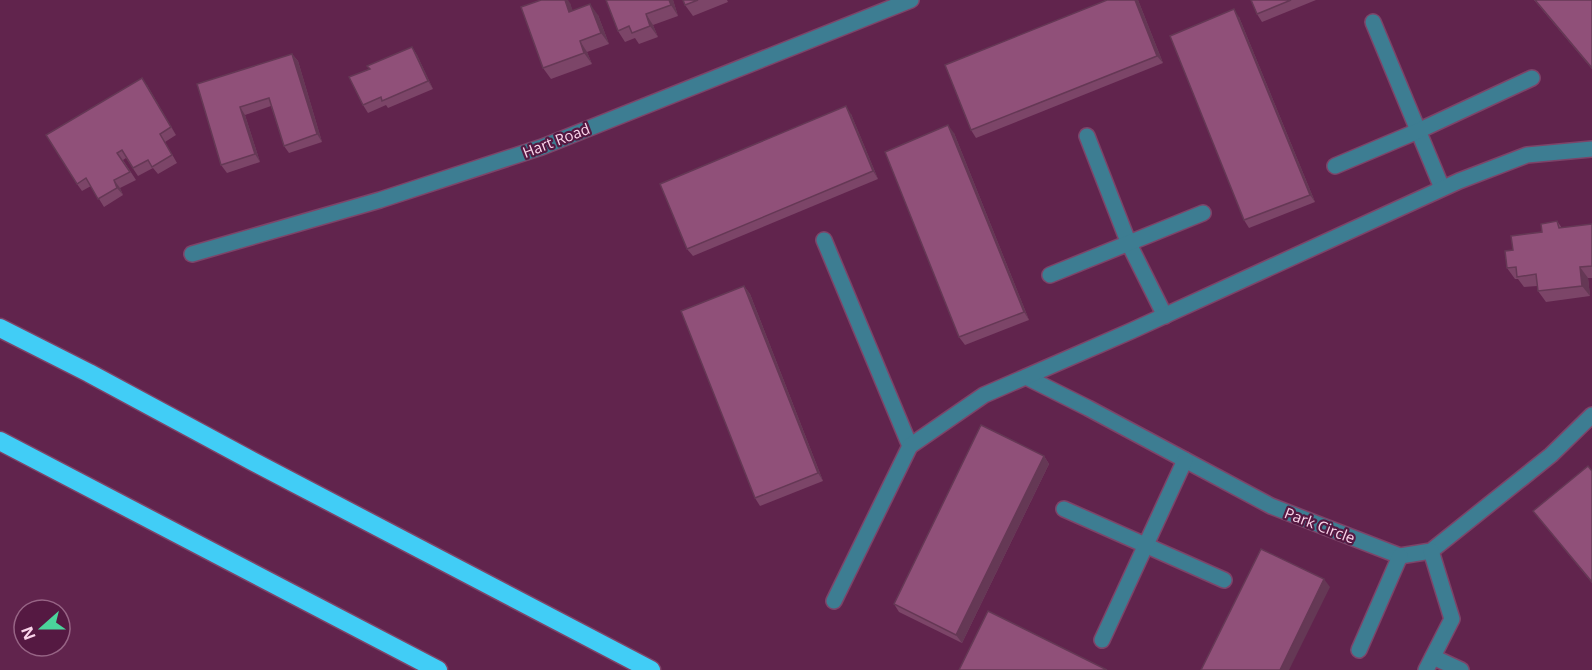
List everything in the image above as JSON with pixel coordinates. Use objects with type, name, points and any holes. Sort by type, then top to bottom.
[{"type":"highway","points":[[0,328],[651,670]]},
{"type":"highway","points":[[0,441],[438,670]]},
{"type":"street","name":"Hart Road","points":[[192,254],[380,200],[542,147],[888,4],[911,0]]},
{"type":"street","points":[[1373,22],[1442,188]]},
{"type":"street","points":[[1335,166],[1418,131],[1532,78]]},
{"type":"street","points":[[1087,136],[1129,244],[1165,316]]},
{"type":"street","points":[[834,601],[910,446],[984,395],[1165,316],[1442,188],[1527,155],[1592,148]]},
{"type":"street","points":[[1050,275],[1203,213]]},
{"type":"street","points":[[824,240],[910,446]]},
{"type":"street","name":"Park Circle","points":[[1026,377],[1271,506],[1400,556],[1431,552]]},
{"type":"street","points":[[1461,670],[1430,663],[1452,620],[1431,552],[1551,455],[1592,415]]},
{"type":"street","points":[[1102,640],[1185,460]]},
{"type":"street","points":[[1064,509],[1224,580]]},
{"type":"street","points":[[1359,650],[1400,556]]},
{"type":"building","points":[[541,0],[565,0],[569,12],[590,4],[601,33],[580,41],[584,53],[543,68],[521,7]]},
{"type":"building","points":[[606,0],[669,0],[671,5],[646,14],[650,26],[632,33],[629,26],[618,31]]},
{"type":"building","points":[[683,0],[698,0],[685,5]]},
{"type":"building","points":[[1107,0],[1135,0],[1157,56],[971,130],[945,65]]},
{"type":"building","points":[[1251,0],[1291,0],[1257,14]]},
{"type":"building","points":[[1535,0],[1592,0],[1592,68]]},
{"type":"building","points":[[1234,9],[1310,195],[1244,220],[1170,36]]},
{"type":"building","points":[[412,47],[428,81],[382,101],[381,97],[363,105],[349,77],[370,69],[367,66]]},
{"type":"building","points":[[292,54],[317,134],[284,146],[269,98],[240,107],[255,154],[221,165],[197,84]]},
{"type":"building","points":[[142,78],[171,127],[160,134],[172,155],[152,167],[148,160],[133,168],[122,150],[117,153],[130,172],[114,180],[117,188],[98,199],[86,178],[77,184],[46,135]]},
{"type":"building","points":[[846,106],[873,171],[687,249],[660,184]]},
{"type":"building","points":[[948,125],[1024,312],[959,337],[885,152]]},
{"type":"building","points":[[1557,221],[1559,228],[1592,224],[1592,266],[1580,267],[1582,286],[1538,291],[1536,274],[1517,277],[1516,267],[1507,268],[1505,251],[1513,250],[1511,236],[1542,232],[1541,224]]},
{"type":"building","points":[[744,286],[818,473],[755,498],[681,311]]},
{"type":"building","points":[[981,425],[1044,456],[956,635],[894,604]]},
{"type":"building","points":[[1588,466],[1592,471],[1592,582],[1533,511]]},
{"type":"building","points":[[1261,549],[1324,579],[1280,670],[1201,670]]},
{"type":"building","points":[[988,611],[1107,670],[959,670]]}]
